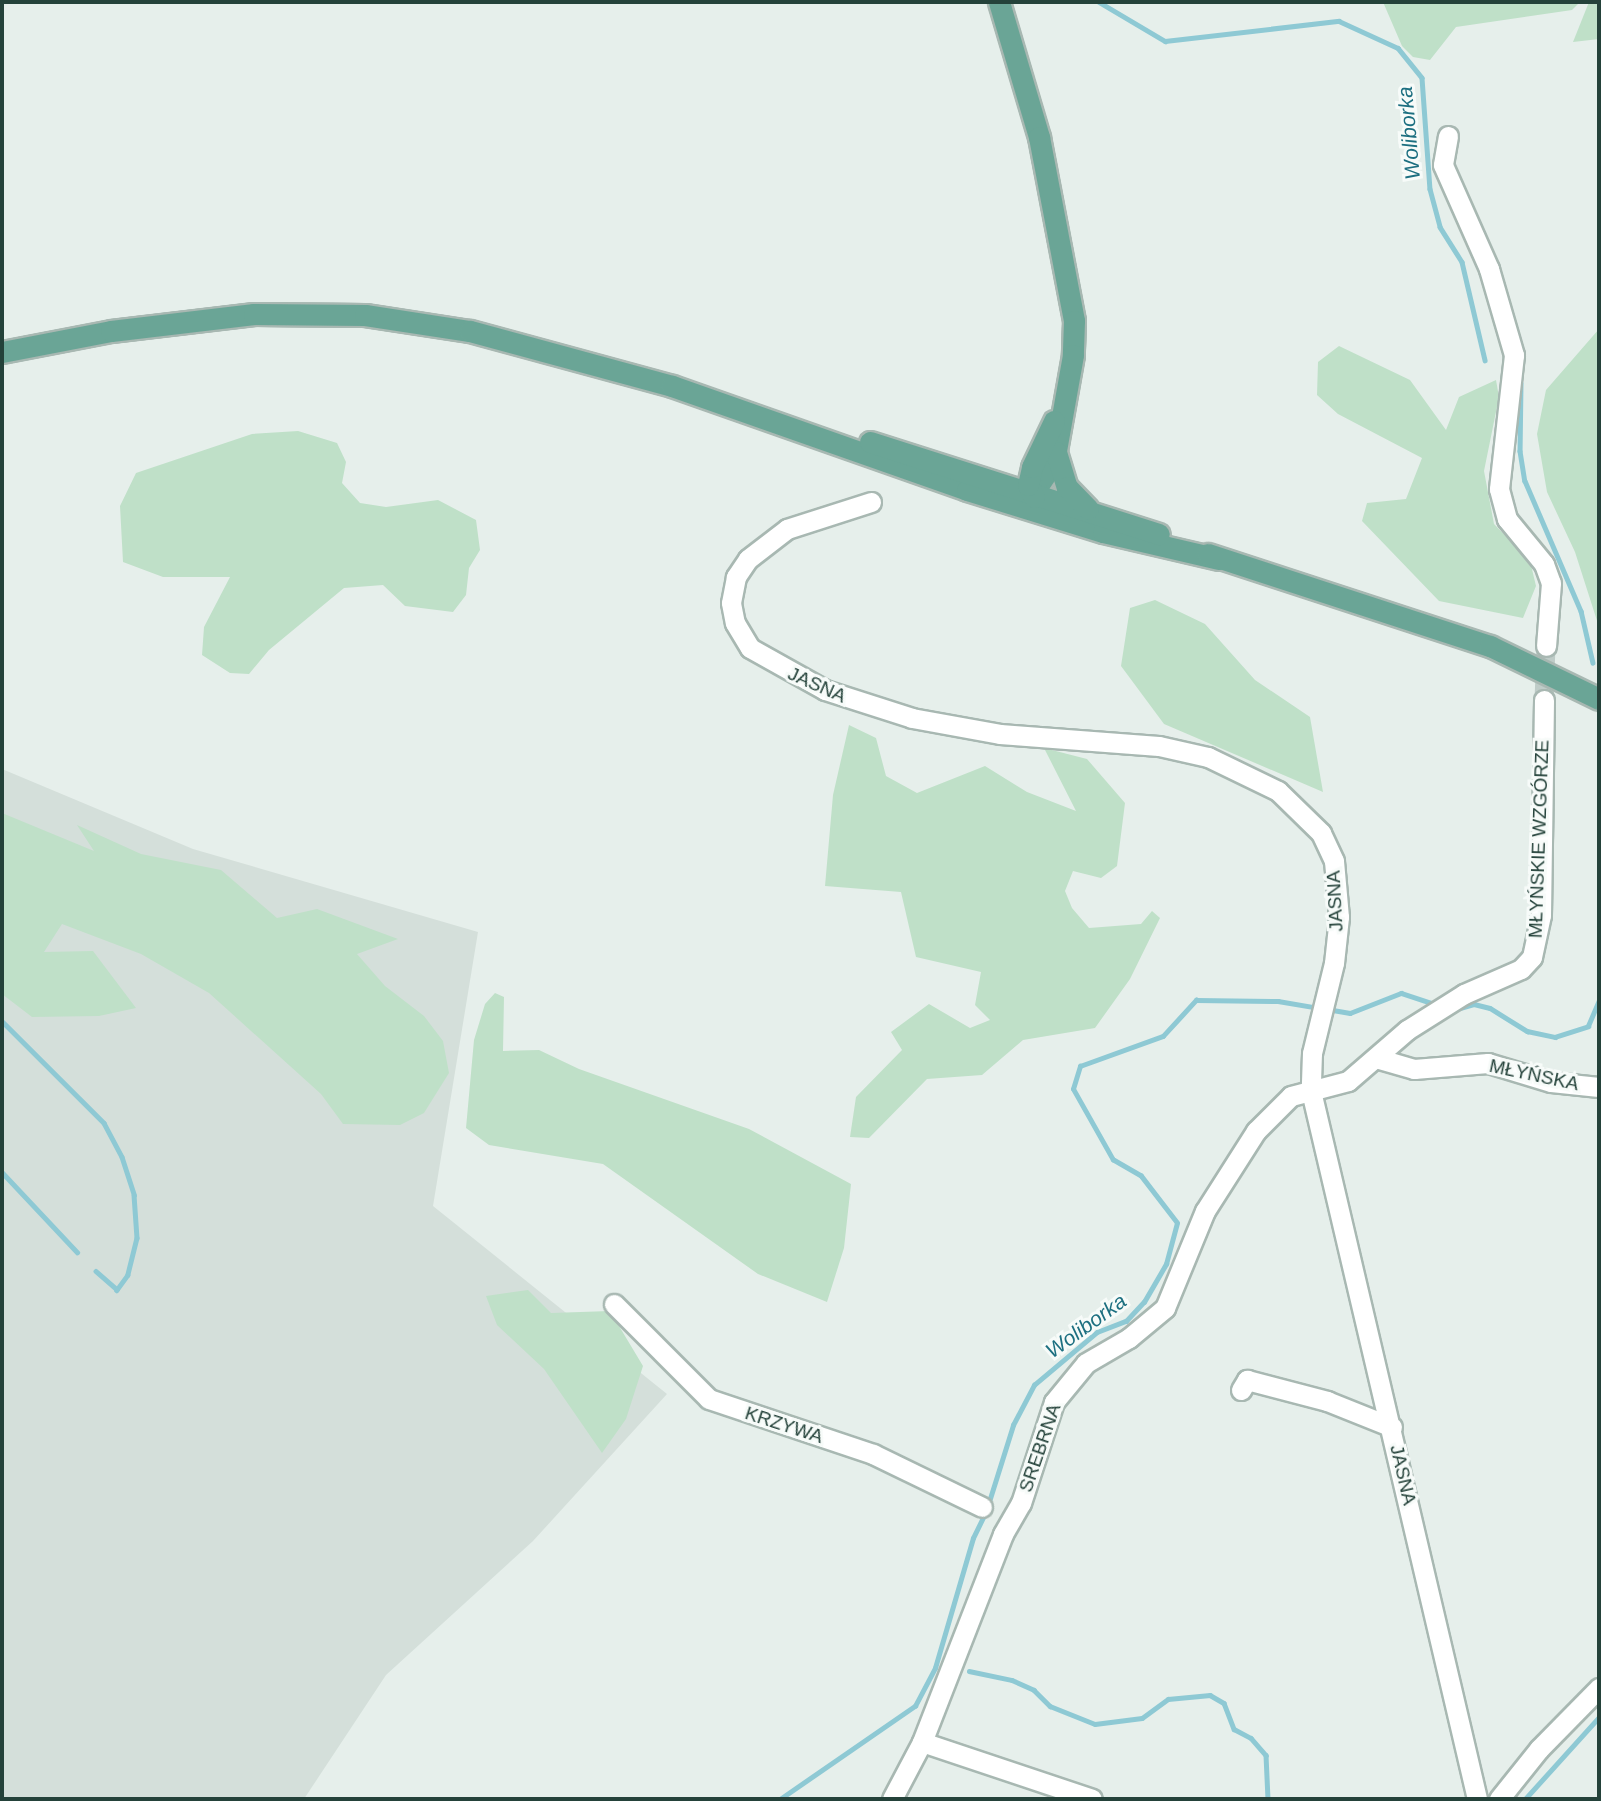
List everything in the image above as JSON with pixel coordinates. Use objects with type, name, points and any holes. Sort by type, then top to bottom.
[{"type":"main road","points":[[999,2],[1023,71],[1067,273],[1074,338],[1056,452],[1043,481],[1030,492]]},
{"type":"main road","points":[[2,352],[216,317],[305,312],[365,315],[525,342],[780,422],[873,442],[1003,492],[1052,515],[1165,549],[1219,559]]},
{"type":"main road","points":[[1003,492],[1024,477],[1032,467],[1066,393]]},
{"type":"main road","points":[[1056,452],[1067,487],[1090,510]]},
{"type":"main road","points":[[1032,467],[1030,492],[1052,515]]},
{"type":"main road","points":[[1003,492],[1030,492],[1090,510],[1219,559],[1469,638],[1599,699]]},
{"type":"street","points":[[1448,136],[1443,165],[1489,270],[1514,355],[1499,489],[1507,519],[1544,564],[1551,583],[1546,646]]},
{"type":"street","name":"JASNA","points":[[871,502],[786,529],[748,559],[736,577],[731,603],[735,623],[750,648],[825,690],[912,718],[1000,734],[1177,749],[1208,757],[1278,791],[1321,833],[1334,861],[1338,931],[1326,998],[1319,1020],[1311,1091],[1392,1427],[1477,1799]]},
{"type":"street","name":"MŁYŃSKIE WZGÓRZE","points":[[1376,1058],[1432,1013],[1453,1000],[1521,969],[1536,947],[1541,903],[1544,700]]},
{"type":"street","points":[[1311,1091],[1348,1081],[1376,1058]]},
{"type":"street","name":"MŁYŃSKA","points":[[1376,1058],[1414,1069],[1488,1063],[1551,1083],[1599,1087]]},
{"type":"street","name":"SREBRNA","points":[[892,1799],[922,1742],[1003,1534],[1021,1503],[1054,1402],[1086,1363],[1129,1338],[1165,1308],[1226,1172],[1281,1104],[1311,1091]]},
{"type":"street","name":"KRZYWA","points":[[614,1304],[709,1399],[873,1454],[982,1507]]},
{"type":"street","points":[[1241,1390],[1247,1380],[1327,1401],[1392,1427]]},
{"type":"street","points":[[1499,1799],[1539,1749],[1599,1688]]},
{"type":"street","points":[[922,1742],[1046,1787],[1092,1799]]},
{"type":"shaded area","points":[[2,769],[193,849],[478,932],[433,1206],[667,1394],[533,1541],[386,1675],[304,1799],[2,1799]]},
{"type":"green space","points":[[1383,2],[1580,2],[1572,10],[1456,27],[1430,60],[1413,57],[1402,46]]},
{"type":"green space","points":[[1589,2],[1599,2],[1599,39],[1573,42]]},
{"type":"green space","points":[[1599,329],[1599,627],[1575,552],[1547,492],[1537,434],[1546,390]]},
{"type":"green space","points":[[1339,346],[1410,380],[1446,430],[1459,397],[1496,380],[1499,397],[1484,471],[1494,524],[1530,561],[1536,586],[1523,618],[1439,601],[1362,521],[1367,503],[1406,499],[1422,458],[1338,414],[1317,395],[1318,362]]},
{"type":"green space","points":[[298,431],[337,443],[346,462],[342,483],[360,503],[386,507],[438,500],[476,520],[480,550],[469,568],[466,595],[453,612],[405,606],[383,585],[344,588],[269,650],[249,674],[230,673],[202,655],[204,627],[230,577],[163,577],[123,562],[120,506],[136,473],[252,434]]},
{"type":"green space","points":[[1155,600],[1205,624],[1255,680],[1310,717],[1323,792],[1164,724],[1121,666],[1130,608]]},
{"type":"green space","points":[[849,725],[876,738],[886,776],[917,793],[985,766],[1027,792],[1076,811],[1044,748],[1087,759],[1125,803],[1117,866],[1101,878],[1073,871],[1065,891],[1072,908],[1089,928],[1141,924],[1152,911],[1160,918],[1130,979],[1095,1028],[1023,1040],[982,1075],[927,1079],[869,1138],[850,1137],[856,1097],[902,1050],[891,1032],[929,1004],[970,1028],[990,1020],[975,1005],[981,972],[916,957],[901,892],[825,886],[833,795]]},
{"type":"green space","points":[[2,813],[94,851],[77,825],[141,854],[221,870],[277,918],[317,909],[398,939],[357,954],[385,986],[424,1016],[443,1041],[449,1073],[424,1113],[400,1125],[343,1124],[321,1094],[209,993],[141,954],[62,924],[44,952],[93,951],[136,1008],[99,1016],[32,1017],[2,994]]},
{"type":"green space","points":[[495,993],[504,997],[503,1051],[539,1050],[579,1069],[749,1129],[851,1184],[844,1248],[827,1302],[758,1274],[603,1164],[489,1145],[466,1128],[474,1040],[485,1004]]},
{"type":"green space","points":[[528,1290],[551,1313],[610,1311],[643,1366],[626,1419],[602,1453],[544,1369],[497,1325],[486,1296]]},
{"type":"waterway","name":"Woliborka","points":[[1099,2],[1165,41],[1339,21],[1398,48],[1422,78],[1430,189],[1440,227],[1462,262],[1485,360]]},
{"type":"waterway","name":"Woliborka","points":[[1521,383],[1520,451],[1525,481],[1581,611],[1593,663]]},
{"type":"waterway","name":"Woliborka","points":[[1327,1009],[1350,1013],[1401,993],[1435,1004]]},
{"type":"waterway","name":"Woliborka","points":[[988,1505],[1013,1425],[1034,1385],[1097,1332],[1126,1321],[1144,1302],[1166,1264],[1177,1223],[1141,1176],[1113,1160],[1073,1089],[1080,1066],[1163,1036],[1196,1000],[1278,1001],[1319,1008]]},
{"type":"waterway","name":"Woliborka","points":[[1453,1010],[1474,1004],[1490,1008],[1527,1031],[1555,1037],[1588,1026],[1599,1000]]},
{"type":"waterway","points":[[2,1021],[104,1123],[122,1157],[134,1195],[137,1238],[128,1275],[117,1290],[96,1272]]},
{"type":"waterway","points":[[2,1172],[77,1252]]},
{"type":"waterway","name":"Woliborka","points":[[780,1799],[915,1706],[935,1668],[973,1538],[985,1513]]},
{"type":"waterway","points":[[969,1671],[1012,1680],[1034,1690],[1050,1706],[1095,1724],[1142,1718],[1168,1699],[1210,1695],[1224,1703],[1234,1729],[1251,1738],[1266,1755],[1268,1799]]},
{"type":"waterway","points":[[1525,1799],[1599,1717]]},
{"type":"tunnel","points":[[1544,700],[1546,646]]}]
